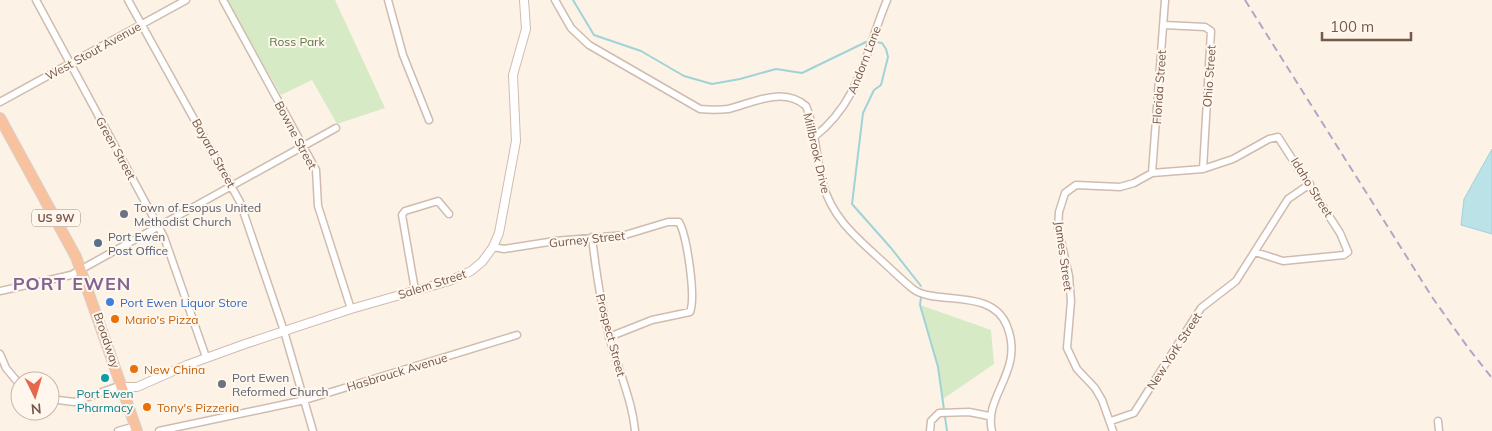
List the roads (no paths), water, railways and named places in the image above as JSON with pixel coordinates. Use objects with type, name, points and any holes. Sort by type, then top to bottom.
[{"type":"highway","name":"Broadway","points":[[0,118],[65,233],[81,269],[137,429]]},
{"type":"street","name":"Green Street","points":[[36,0],[69,65],[159,226],[171,254],[206,357]]},
{"type":"street","name":"Bayard Street","points":[[128,0],[232,186],[250,228],[284,331],[313,431]]},
{"type":"street","name":"West Stout Avenue","points":[[0,102],[186,0]]},
{"type":"street","name":"Bowne Street","points":[[223,0],[316,170],[318,206],[351,309]]},
{"type":"street","points":[[388,0],[403,55],[429,120]]},
{"type":"street","name":"Salem Street","points":[[123,387],[138,387],[206,357],[351,309],[449,281],[471,271],[482,262],[493,247],[499,233],[516,141],[513,75],[526,29],[524,0]]},
{"type":"street","name":"Millbrook Drive","points":[[556,0],[571,28],[589,45],[700,109],[721,110],[765,98],[790,98],[806,106],[823,184],[832,209],[850,231],[914,290],[983,304],[993,310],[1007,324],[1012,349],[1011,364],[989,416]]},
{"type":"street","name":"Andorn Lane","points":[[814,137],[837,116],[850,98],[887,0]]},
{"type":"street","name":"Florida Street","points":[[1152,173],[1165,0]]},
{"type":"street","name":"Ohio Street","points":[[1164,25],[1205,27],[1212,31],[1203,169]]},
{"type":"street","points":[[0,291],[71,275],[336,128]]},
{"type":"street","name":"Idaho Street","points":[[1254,252],[1283,261],[1344,255],[1348,250],[1340,233],[1281,139],[1278,137],[1266,141]]},
{"type":"street","name":"James Street","points":[[1114,431],[1095,388],[1077,369],[1069,355],[1067,340],[1071,301],[1069,276],[1058,228],[1059,212],[1064,193],[1076,185],[1120,187],[1134,183],[1152,173],[1203,169],[1233,159],[1266,141]]},
{"type":"street","name":"New York Street","points":[[1111,421],[1134,413],[1201,308],[1236,281],[1288,200],[1310,184]]},
{"type":"street","points":[[415,290],[402,215],[405,211],[438,201],[449,214]]},
{"type":"street","name":"Gurney Street","points":[[493,247],[504,249],[624,235],[668,222],[679,222],[692,279],[692,309],[688,313],[652,320],[609,337]]},
{"type":"street","name":"Prospect Street","points":[[592,238],[599,289],[609,337],[628,394],[635,431]]},
{"type":"street","name":"Hasbrouck Avenue","points":[[159,431],[305,400],[517,335]]},
{"type":"street","points":[[0,354],[10,373]]},
{"type":"street","points":[[60,399],[80,400],[116,387],[123,387]]},
{"type":"street","points":[[930,431],[931,421],[939,413],[957,412],[989,416],[992,431]]},
{"type":"street","points":[[1438,421],[1439,431]]},
{"type":"street","points":[[118,431],[137,429]]},
{"type":"water","points":[[1492,149],[1492,234],[1461,225],[1464,199]]},
{"type":"waterway","points":[[573,0],[594,35],[641,51],[684,76],[712,84],[740,79],[776,69],[802,73],[866,42]]},
{"type":"waterway","points":[[875,42],[882,43],[888,57],[881,85],[874,90],[863,113],[852,204],[891,248],[921,286]]},
{"type":"waterway","points":[[921,297],[920,305],[938,367],[947,431]]},
{"type":"railway","points":[[1245,0],[1432,297],[1492,378]]},
{"type":"place","name":"Town of Esopus United Methodist Church","points":[[124,214]]},
{"type":"place","name":"Port Ewen Post Office","points":[[98,243]]},
{"type":"place","name":"Port Ewen Liquor Store","points":[[110,302]]},
{"type":"place","name":"Mario's Pizza","points":[[115,319]]},
{"type":"place","name":"New China","points":[[134,369]]},
{"type":"place","name":"Port Ewen Pharmacy","points":[[105,378]]},
{"type":"place","name":"Port Ewen Reformed Church","points":[[222,384]]},
{"type":"place","name":"Tony's Pizzeria","points":[[147,407]]},
{"type":"district","name":"PORT EWEN","points":[[72,283]]},
{"type":"park label","name":"Ross Park","points":[[297,41]]}]
